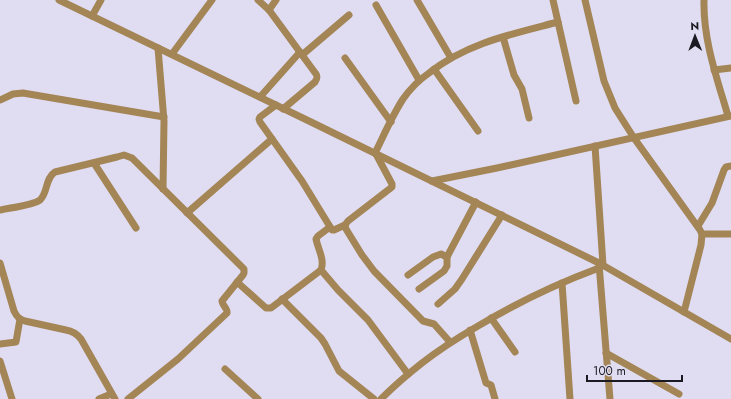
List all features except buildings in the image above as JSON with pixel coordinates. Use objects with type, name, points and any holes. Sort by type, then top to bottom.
[{"type":"street","points":[[59,0],[502,215],[600,265],[731,339]]},
{"type":"street","points":[[92,16],[101,0]]},
{"type":"street","points":[[172,54],[212,0]]},
{"type":"street","points":[[258,0],[269,10],[316,74],[317,78],[315,82],[283,108]]},
{"type":"street","points":[[269,10],[276,0]]},
{"type":"street","points":[[417,0],[451,58]]},
{"type":"street","points":[[553,0],[576,101]]},
{"type":"street","points":[[585,0],[597,54],[609,96],[634,138],[698,226],[702,234],[701,245],[684,312]]},
{"type":"street","points":[[432,181],[730,116],[714,70],[704,20],[704,0]]},
{"type":"street","points":[[376,5],[419,80]]},
{"type":"street","points":[[260,97],[301,53],[349,15]]},
{"type":"street","points":[[376,154],[403,98],[419,80],[434,69],[464,51],[481,44],[558,22]]},
{"type":"street","points":[[503,37],[513,73],[522,88],[529,118]]},
{"type":"street","points":[[158,48],[164,117],[163,189]]},
{"type":"street","points":[[345,58],[391,122]]},
{"type":"street","points":[[714,70],[731,68]]},
{"type":"street","points":[[434,69],[478,131]]},
{"type":"street","points":[[0,100],[13,94],[23,93],[164,117]]},
{"type":"street","points":[[276,105],[260,117],[260,122],[304,184],[333,230],[345,225],[392,188],[392,184],[376,154]]},
{"type":"street","points":[[188,213],[272,139]]},
{"type":"street","points":[[595,146],[600,265],[610,399]]},
{"type":"street","points":[[0,210],[38,202],[44,196],[50,177],[53,174],[120,156],[129,156],[242,267],[244,273],[222,301],[227,311],[226,313],[178,359],[128,399]]},
{"type":"street","points":[[94,163],[136,228]]},
{"type":"street","points":[[698,226],[712,203],[724,170],[731,166]]},
{"type":"street","points":[[419,289],[444,271],[447,266],[447,257],[476,202]]},
{"type":"street","points":[[438,304],[455,289],[502,215]]},
{"type":"street","points":[[345,225],[362,255],[374,271],[423,321],[434,324],[450,342]]},
{"type":"street","points":[[237,282],[267,308],[271,308],[321,270],[322,262],[316,239],[330,226]]},
{"type":"street","points":[[702,234],[731,234]]},
{"type":"street","points":[[408,275],[433,257],[441,254],[447,257]]},
{"type":"street","points":[[0,263],[16,316],[25,322],[66,330],[78,334],[113,396],[99,399]]},
{"type":"street","points":[[381,399],[408,374],[450,342],[530,297],[600,265]]},
{"type":"street","points":[[321,270],[338,290],[368,320],[408,374]]},
{"type":"street","points":[[562,283],[570,399]]},
{"type":"street","points":[[282,299],[321,338],[339,371],[374,399]]},
{"type":"street","points":[[492,318],[515,352]]},
{"type":"street","points":[[0,344],[16,342],[20,319]]},
{"type":"street","points":[[470,330],[486,383],[491,385],[495,399]]},
{"type":"street","points":[[606,353],[679,394]]},
{"type":"street","points":[[0,361],[12,399]]},
{"type":"street","points":[[225,369],[258,399]]}]
